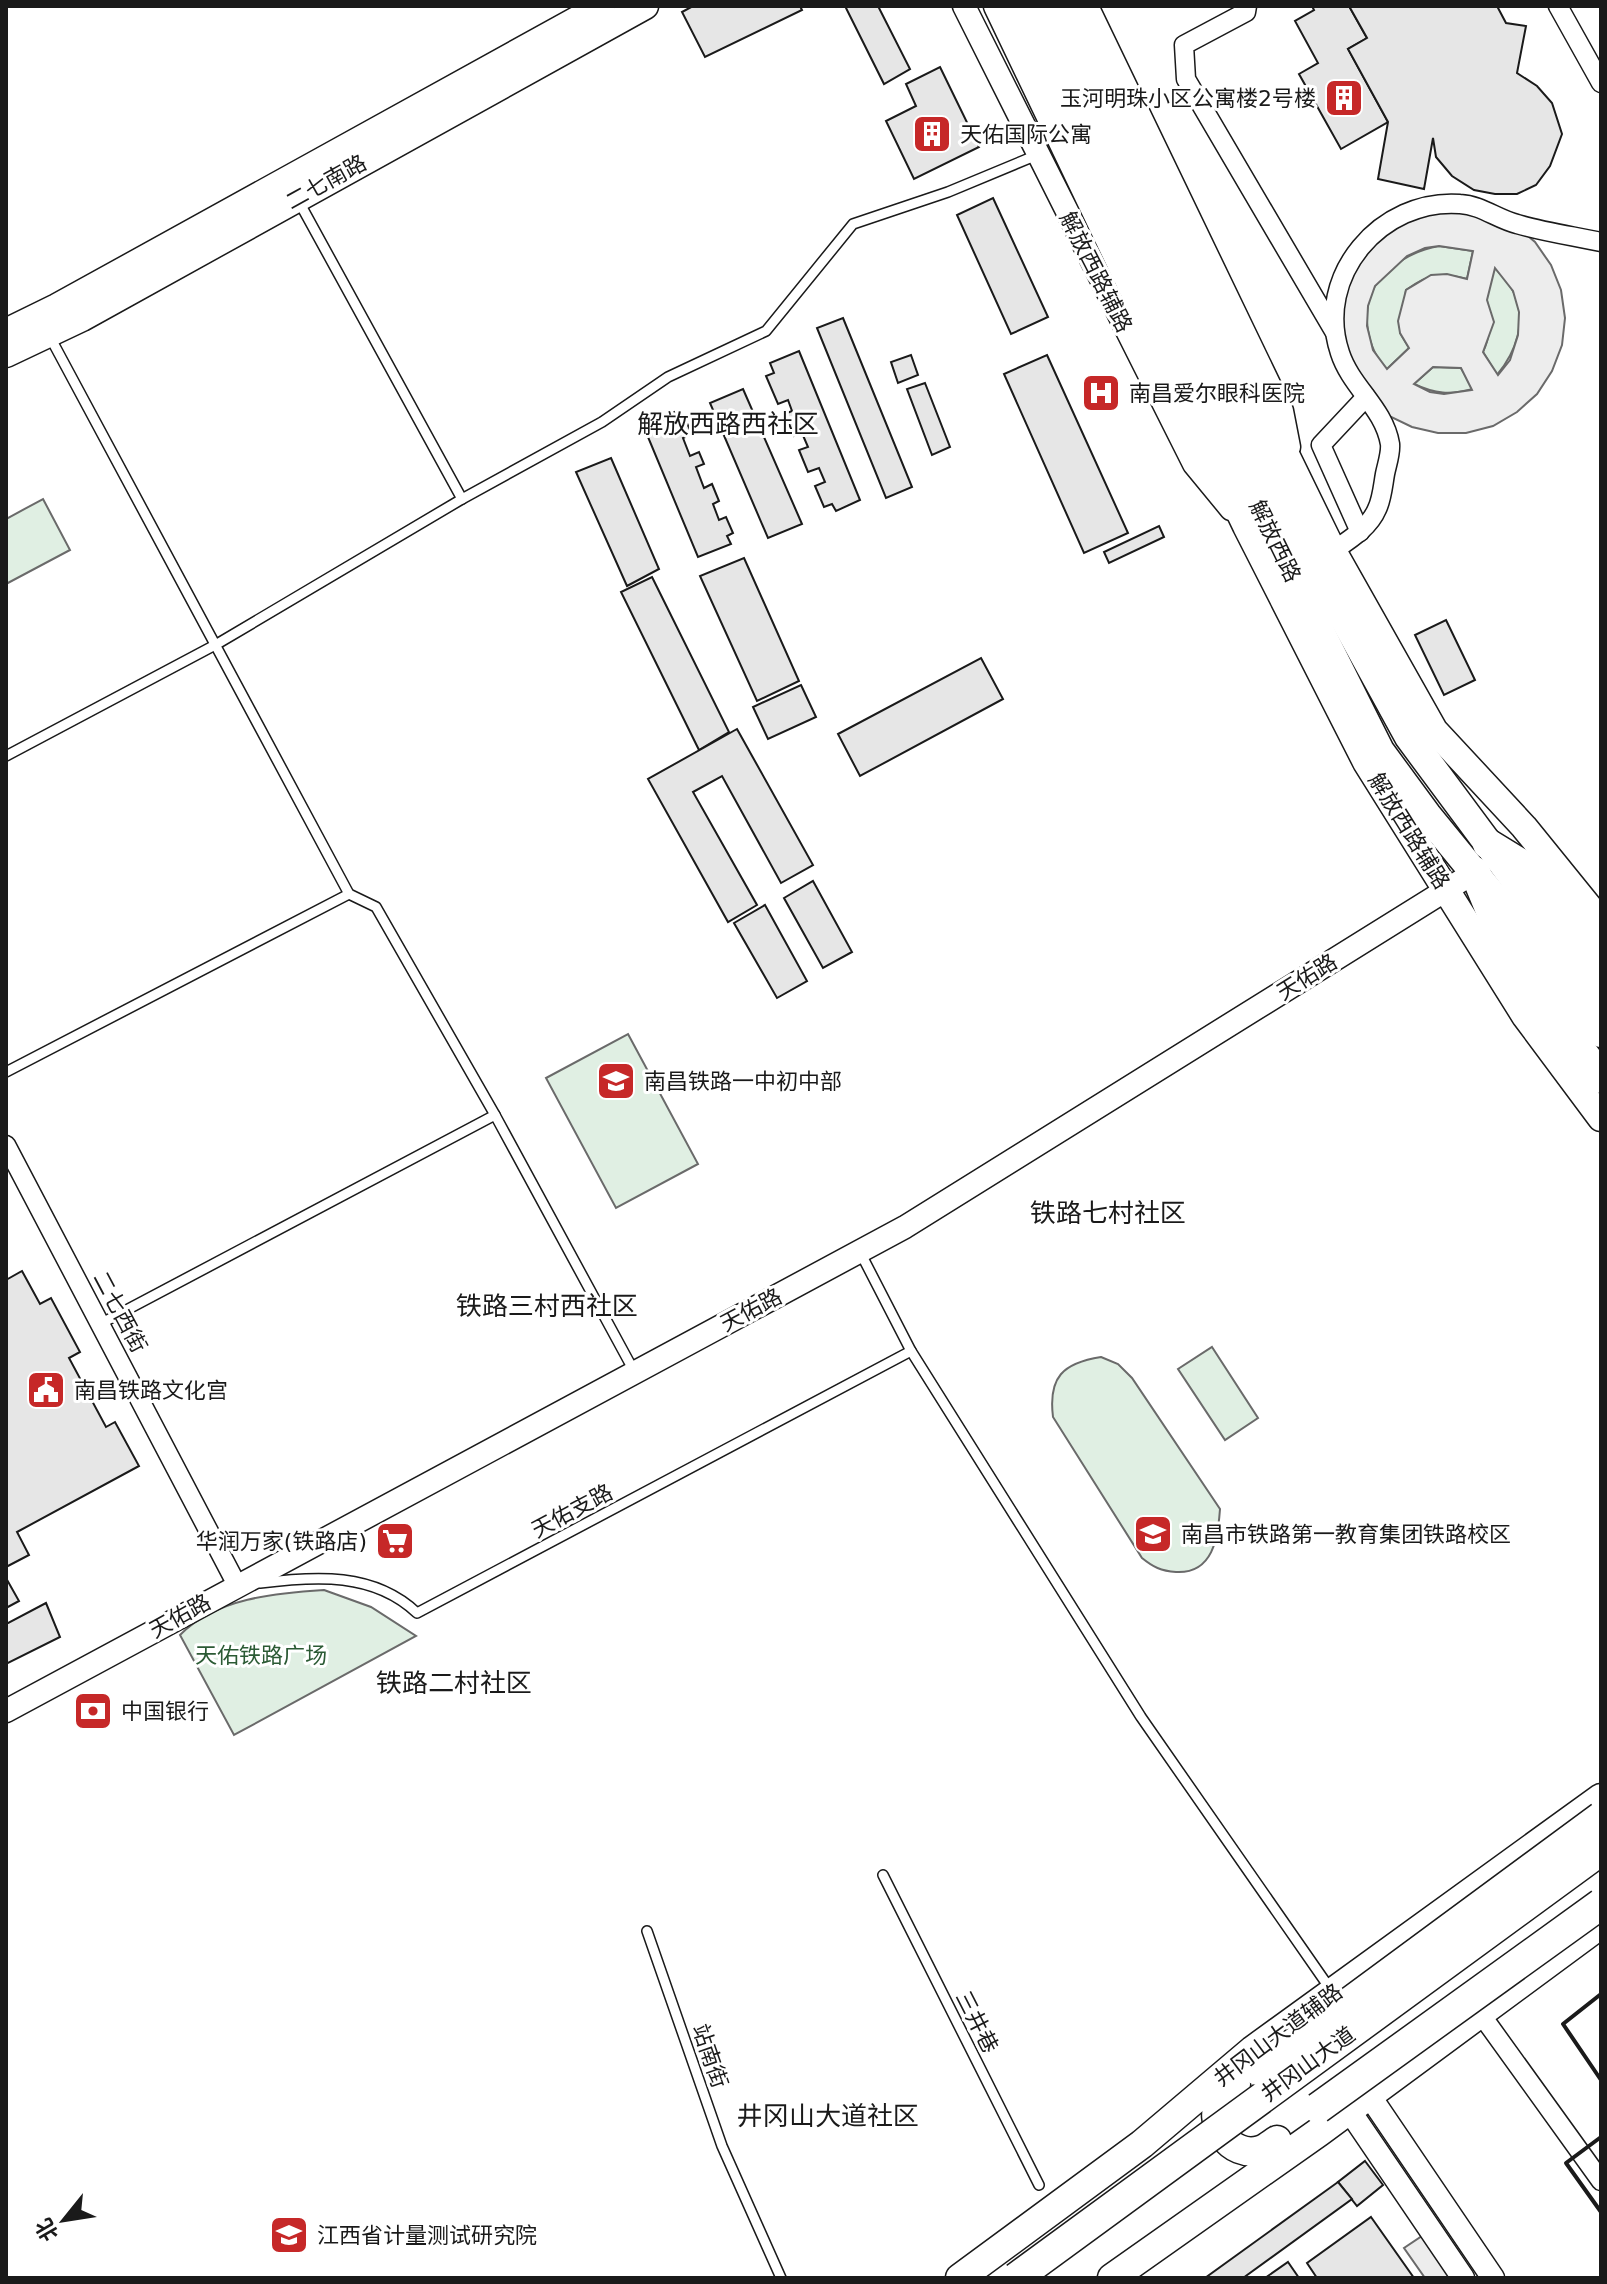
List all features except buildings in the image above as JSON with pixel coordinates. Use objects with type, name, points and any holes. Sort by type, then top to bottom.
[{"type":"highway","points":[[1488,844],[1537,874],[1601,957]]},
{"type":"highway","points":[[1475,872],[1508,952],[1601,1078]]},
{"type":"highway","points":[[1247,2077],[1601,1817]]},
{"type":"highway","name":"井冈山大道","points":[[1016,2278],[1601,1850]]},
{"type":"highway","name":"井冈山大道","points":[[1048,2278],[1601,1873]]},
{"type":"highway","points":[[1318,2108],[1601,1904]]},
{"type":"main road","name":"二七南路","points":[[6,332],[57,307],[602,6]]},
{"type":"main road","name":"二七南路","points":[[6,354],[49,334],[645,6]]},
{"type":"main road","name":"解放西路辅路","points":[[997,6],[1246,526],[1366,762],[1525,1016],[1601,1118]]},
{"type":"main road","name":"解放西路","points":[[1018,6],[1243,477],[1380,751],[1427,815],[1601,1033]]},
{"type":"main road","name":"解放西路","points":[[1046,6],[1313,562],[1409,737],[1601,996]]},
{"type":"main road","points":[[1067,6],[1333,551],[1434,730]]},
{"type":"main road","points":[[1347,576],[1358,645]]},
{"type":"main road","points":[[1293,616],[1333,656]]},
{"type":"main road","points":[[1384,692],[1434,730],[1524,827],[1601,922]]},
{"type":"main road","points":[[1356,703],[1366,762]]},
{"type":"main road","name":"井冈山大道辅路","points":[[960,2278],[1142,2144],[1253,2050],[1601,1798]]},
{"type":"main road","points":[[1601,1808],[1601,1827]]},
{"type":"main road","points":[[1112,2278],[1359,2103],[1601,1924]]},
{"type":"main road","points":[[1247,2077],[1221,2098],[1216,2118],[1223,2137],[1239,2150],[1259,2151],[1277,2140]]},
{"type":"main road","points":[[1142,2144],[1247,2077]]},
{"type":"main road","points":[[1201,2213],[1277,2140],[1318,2108]]},
{"type":"street","name":"解放西路辅路","points":[[964,6],[1194,464],[1246,526]]},
{"type":"street","points":[[1087,6],[1282,411],[1295,475]]},
{"type":"street","points":[[1247,6],[1246,12],[1184,45],[1186,79],[1336,334]]},
{"type":"street","points":[[1558,6],[1601,83]]},
{"type":"street","points":[[1333,551],[1360,532],[1377,510],[1390,446],[1383,420],[1352,379],[1340,354],[1336,334],[1335,306],[1340,282],[1354,254],[1370,235],[1411,210],[1430,205],[1461,204],[1482,208],[1514,224],[1601,242]]},
{"type":"street","points":[[1360,532],[1321,445],[1366,397]]},
{"type":"street","name":"天佑路","points":[[6,1711],[905,1227],[1475,872]]},
{"type":"street","name":"二七西街","points":[[6,1145],[237,1585]]},
{"type":"street","points":[[1480,2013],[1601,2181]]},
{"type":"street","points":[[1359,2103],[1463,2278]]},
{"type":"street","points":[[1359,2103],[1493,2278]]},
{"type":"lane","points":[[6,756],[217,644],[462,499],[602,422],[668,377],[766,331],[853,224],[948,192],[1037,155]]},
{"type":"lane","points":[[297,198],[462,499]]},
{"type":"lane","points":[[49,334],[349,894],[376,907],[495,1115],[634,1372]]},
{"type":"lane","points":[[6,1072],[349,894]]},
{"type":"lane","points":[[100,1324],[495,1115]]},
{"type":"lane","points":[[860,1252],[911,1351],[1141,1717],[1333,1992]]},
{"type":"lane","name":"天佑支路","points":[[237,1585],[299,1578],[337,1579],[374,1587],[400,1598],[417,1613],[911,1351]]},
{"type":"lane","name":"三井巷","points":[[883,1875],[1039,2185]]},
{"type":"lane","name":"站南街","points":[[647,1931],[722,2146],[781,2278]]},
{"type":"green space","points":[[1439,246],[1473,251],[1467,279],[1435,276],[1406,290],[1400,333],[1409,348],[1387,369],[1370,341],[1367,318],[1370,296],[1380,278],[1395,265],[1421,251]]},
{"type":"green space","points":[[1494,267],[1512,290],[1520,315],[1514,347],[1497,375],[1483,352],[1489,332],[1487,292]]},
{"type":"green space","points":[[1433,367],[1461,368],[1473,389],[1443,392],[1414,384]]},
{"type":"green space","points":[[43,499],[70,550],[6,584],[6,519]]},
{"type":"green space","points":[[628,1034],[698,1164],[616,1208],[546,1078]]},
{"type":"green space","points":[[1212,1347],[1258,1418],[1225,1440],[1178,1369]]},
{"type":"green space","points":[[1101,1357],[1118,1364],[1132,1378],[1220,1509],[1215,1542],[1206,1561],[1198,1567],[1176,1572],[1158,1568],[1142,1558],[1053,1417],[1053,1392],[1061,1374],[1077,1363]]},
{"type":"green space","name":"天佑铁路广场","points":[[324,1590],[371,1607],[416,1636],[234,1735],[180,1635],[211,1613],[229,1605],[286,1593]]},
{"type":"shaded area","points":[[1430,205],[1514,224],[1535,242],[1551,265],[1561,290],[1565,318],[1562,345],[1552,371],[1537,394],[1517,412],[1493,426],[1466,433],[1438,433],[1412,427],[1387,415],[1352,379],[1335,306],[1354,254]],"holes":[[[1439,246],[1473,251],[1467,279],[1447,274],[1431,275],[1406,290],[1398,321],[1400,333],[1409,348],[1387,369],[1373,350],[1367,326],[1368,306],[1375,286],[1407,256]],[[1495,268],[1513,291],[1519,312],[1518,335],[1510,360],[1498,375],[1483,352],[1494,322],[1487,300]],[[1433,367],[1461,368],[1472,390],[1444,394],[1430,392],[1414,384]]]},
{"type":"shaded area","points":[[1437,2226],[1472,2278],[1425,2278],[1404,2248]]},
{"type":"wall","points":[[1601,1994],[1563,2024],[1601,2080]]},
{"type":"wall","points":[[1601,2137],[1566,2163],[1601,2212]]},
{"type":"place","name":"玉河明珠小区公寓楼2号楼","points":[[1344,98]]},
{"type":"place","name":"天佑国际公寓","points":[[932,134]]},
{"type":"place","name":"南昌爱尔眼科医院","points":[[1101,393]]},
{"type":"place","name":"南昌铁路一中初中部","points":[[616,1081]]},
{"type":"place","name":"南昌铁路文化宫","points":[[46,1390]]},
{"type":"place","name":"南昌市铁路第一教育集团铁路校区","points":[[1153,1534]]},
{"type":"place","name":"华润万家(铁路店)","points":[[395,1541]]},
{"type":"place","name":"中国银行","points":[[93,1711]]},
{"type":"place","name":"江西省计量测试研究院","points":[[289,2235]]},
{"type":"district","name":"解放西路西社区","points":[[728,424]]},
{"type":"district","name":"铁路七村社区","points":[[1108,1213]]},
{"type":"district","name":"铁路三村西社区","points":[[547,1306]]},
{"type":"district","name":"铁路二村社区","points":[[454,1683]]},
{"type":"district","name":"井冈山大道社区","points":[[828,2116]]}]
